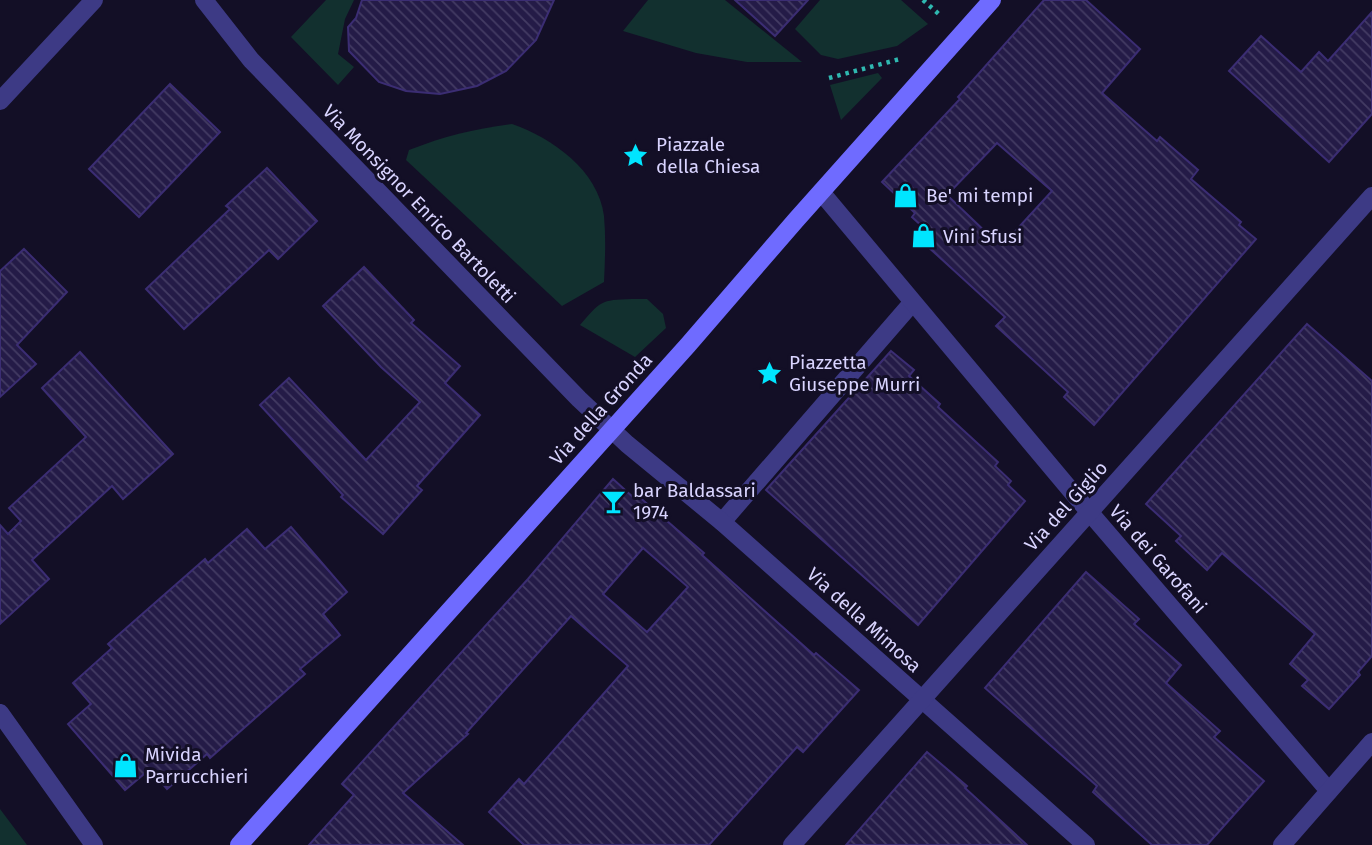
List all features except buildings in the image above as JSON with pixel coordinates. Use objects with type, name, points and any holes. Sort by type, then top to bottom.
[{"type":"street","points":[[0,101],[94,0]]},
{"type":"street","name":"Via Monsignor Enrico Bartoletti","points":[[204,0],[251,60],[611,430]]},
{"type":"street","name":"Via della Gronda","points":[[239,845],[992,0]]},
{"type":"street","name":"Via dei Garofani","points":[[821,192],[1089,512],[1329,791]]},
{"type":"street","name":"Via del Giglio","points":[[792,845],[1372,196]]},
{"type":"street","points":[[722,522],[912,303]]},
{"type":"street","name":"Via della Mimosa","points":[[611,430],[722,522],[1086,845]]},
{"type":"street","points":[[0,713],[94,845]]},
{"type":"street","points":[[1282,845],[1372,742]]},
{"type":"path","points":[[829,78],[906,57]]},
{"type":"green space","points":[[326,0],[354,0],[345,19],[338,54],[354,67],[338,85],[291,37]]},
{"type":"green space","points":[[648,0],[725,0],[802,62],[747,62],[696,53],[623,31]]},
{"type":"green space","points":[[820,0],[901,0],[928,24],[897,46],[838,59],[821,55],[795,29]]},
{"type":"green space","points":[[878,73],[882,78],[841,120],[830,85]]},
{"type":"green space","points":[[512,124],[542,138],[571,158],[593,184],[600,199],[605,224],[604,282],[562,306],[406,160],[409,150],[435,141]]},
{"type":"green space","points":[[647,299],[663,314],[666,328],[635,357],[580,325],[592,311],[607,301]]},
{"type":"green space","points":[[0,809],[27,845],[0,845]]},
{"type":"place","name":"Piazzale della Chiesa","points":[[636,155]]},
{"type":"place","name":"Be' mi tempi","points":[[906,195]]},
{"type":"place","name":"Vini Sfusi","points":[[923,236]]},
{"type":"place","name":"Piazzetta Giuseppe Murri","points":[[769,373]]},
{"type":"place","name":"bar Baldassari 1974","points":[[613,501]]},
{"type":"place","name":"Mivida Parrucchieri","points":[[125,765]]}]
